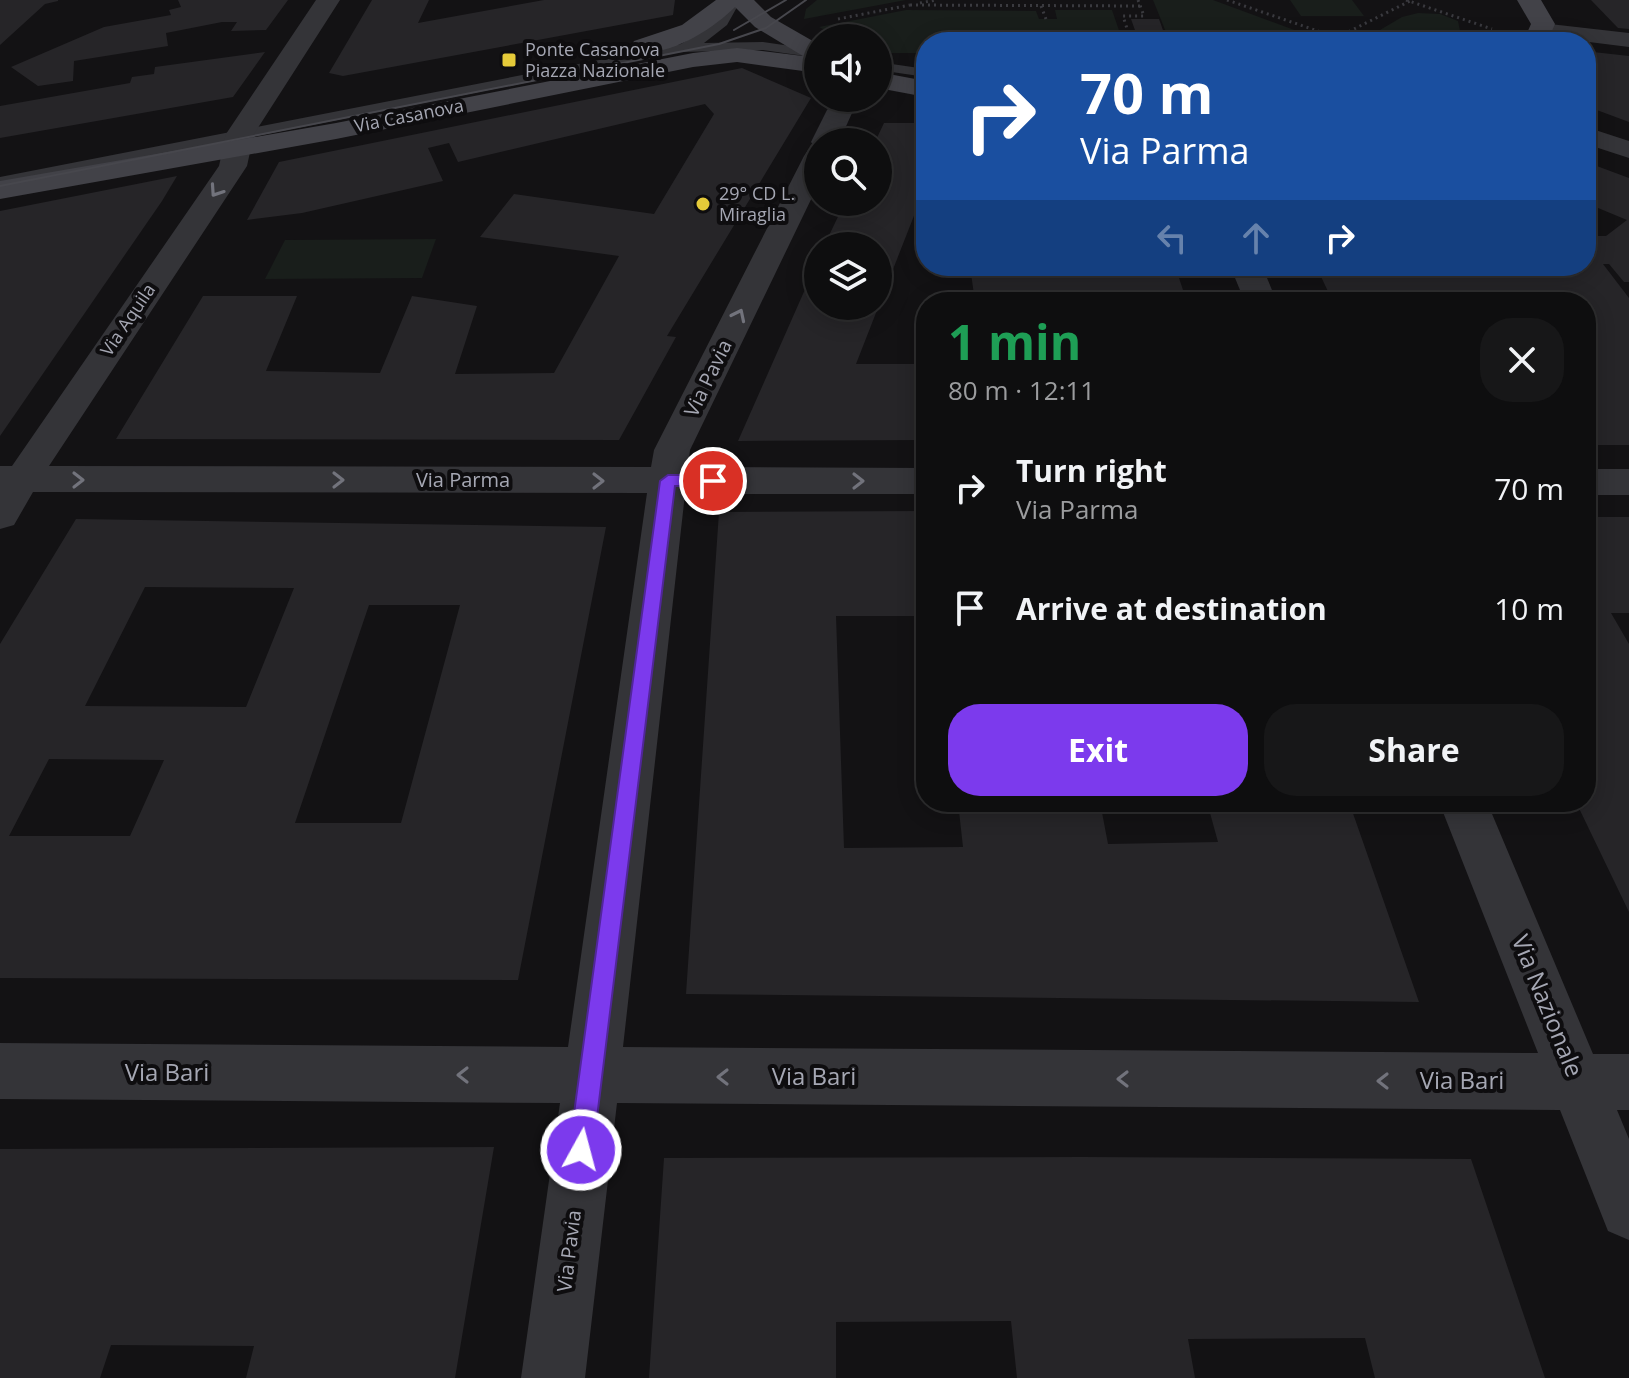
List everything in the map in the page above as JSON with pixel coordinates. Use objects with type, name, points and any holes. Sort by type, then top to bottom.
[{"type":"main road","name":"Via Casanova","points":[[0,190],[659,43],[696,29],[732,0]]},
{"type":"main road","points":[[741,0],[763,22],[804,46]]},
{"type":"main road","points":[[1529,0],[1543,24],[1540,32]]},
{"type":"main road","name":"Via Casanova","points":[[0,168],[242,134],[336,131],[715,56],[768,57],[804,63]]},
{"type":"main road","points":[[892,83],[916,87]]},
{"type":"street","name":"Via Aquila","points":[[0,515],[12,479],[55,428],[233,166],[242,134],[328,0]]},
{"type":"street","points":[[1596,39],[1629,40]]},
{"type":"street","points":[[1596,138],[1629,150]]},
{"type":"street","name":"Via Pavia","points":[[553,1378],[672,450],[804,184]]},
{"type":"street","name":"Via Parma","points":[[12,479],[916,481]]},
{"type":"street","points":[[1596,482],[1629,482]]},
{"type":"street","name":"Via Nazionale","points":[[1468,812],[1604,1082],[1629,1210]]},
{"type":"street","name":"Via Bari","points":[[0,1071],[1604,1082]]},
{"type":"lane","points":[[680,48],[709,36],[720,26],[732,0]]},
{"type":"lane","points":[[0,182],[680,48],[763,46],[804,52]]},
{"type":"lane","points":[[892,68],[916,72]]},
{"type":"path","points":[[832,20],[936,0]]},
{"type":"path","points":[[1128,32],[1123,16],[1144,16],[1138,0]]},
{"type":"path","points":[[1227,0],[1320,32]]},
{"type":"path","points":[[1348,32],[1408,0],[1501,32]]},
{"type":"path","points":[[910,5],[1141,6]]},
{"type":"path","points":[[1041,6],[1046,19]]},
{"type":"shaded area","points":[[817,0],[906,0],[804,19],[806,9]]},
{"type":"shaded area","points":[[1153,0],[1213,0],[1300,32],[1166,32]]},
{"type":"shaded area","points":[[1290,0],[1352,0],[1364,16],[1301,16]]},
{"type":"shaded area","points":[[906,10],[1036,11],[1039,19],[1057,19],[1055,10],[1112,10],[1120,32],[916,32],[916,53],[892,53],[892,24],[834,24]]},
{"type":"shaded area","points":[[1418,13],[1440,14],[1458,21],[1460,31],[1380,32],[1402,17]]},
{"type":"shaded area","points":[[436,239],[422,278],[265,279],[285,240]]},
{"type":"building","points":[[0,0],[58,1],[45,4],[0,45]]},
{"type":"building","points":[[178,0],[288,0],[266,30],[231,31],[237,22],[222,22],[166,33],[168,46],[74,61],[73,81],[38,86],[11,67],[104,27],[171,15],[169,10],[181,7]]},
{"type":"building","points":[[372,0],[429,0],[418,23],[544,0],[675,0],[673,15],[343,76],[329,73]]},
{"type":"building","points":[[1591,0],[1629,0],[1629,29],[1618,28]]},
{"type":"building","points":[[1131,19],[1159,19],[1164,32],[1136,32]]},
{"type":"building","points":[[265,52],[233,97],[0,138],[0,106],[130,83],[132,77],[154,74],[155,67]]},
{"type":"building","points":[[1596,52],[1629,56],[1629,122],[1596,110]]},
{"type":"building","points":[[742,68],[804,95],[804,110],[667,336],[676,337],[619,440],[116,439],[203,296],[297,296],[266,371],[380,373],[412,296],[477,306],[455,374],[554,373],[619,256],[480,237],[514,194],[654,214],[714,114],[705,104],[458,162],[449,143],[428,148],[443,181],[302,213],[247,220],[279,162]]},
{"type":"building","points":[[884,123],[916,123],[916,211],[892,272],[892,232],[831,232],[838,216],[892,216],[892,128],[882,128]]},
{"type":"building","points":[[1596,166],[1629,178],[1629,282],[1624,282],[1609,264],[1603,264],[1629,298],[1629,445],[1596,445],[1596,292],[1328,292],[1321,276],[1596,276],[1596,236],[1606,236],[1627,220],[1596,207]]},
{"type":"building","points":[[177,176],[162,201],[0,436],[0,211]]},
{"type":"building","points":[[971,276],[1178,276],[1184,292],[974,292]]},
{"type":"building","points":[[804,292],[804,320],[873,320],[856,364],[916,364],[916,440],[738,441]]},
{"type":"building","points":[[916,511],[916,616],[836,616],[844,848],[963,847],[959,812],[1102,812],[1108,844],[1218,842],[1210,812],[1352,812],[1419,1002],[686,994],[719,512]]},
{"type":"building","points":[[1596,517],[1629,517],[1629,613],[1611,613],[1629,644],[1629,912],[1581,812],[1596,812]]},
{"type":"building","points":[[76,519],[606,527],[518,980],[0,978],[0,644]],"holes":[[[145,587],[294,588],[246,707],[85,706]],[[369,605],[460,605],[401,823],[295,823]],[[49,759],[164,760],[130,836],[9,836]]]},
{"type":"building","points":[[494,1147],[455,1378],[246,1378],[254,1346],[111,1345],[100,1378],[0,1378],[0,1149]]},
{"type":"building","points":[[664,1158],[1471,1159],[1545,1378],[1375,1378],[1365,1338],[1188,1339],[1195,1378],[1017,1378],[1011,1321],[836,1322],[836,1378],[649,1378]]},
{"type":"tram line","points":[[734,30],[786,0]]},
{"type":"tram line","points":[[0,186],[719,44],[766,28],[806,0]]},
{"type":"place","name":"Ponte Casanova Piazza Nazionale","points":[[509,60]]},
{"type":"place","name":"29° CD L. Miraglia","points":[[703,204]]},
{"type":"route","points":[[581,1150],[668,481],[713,481]]}]
